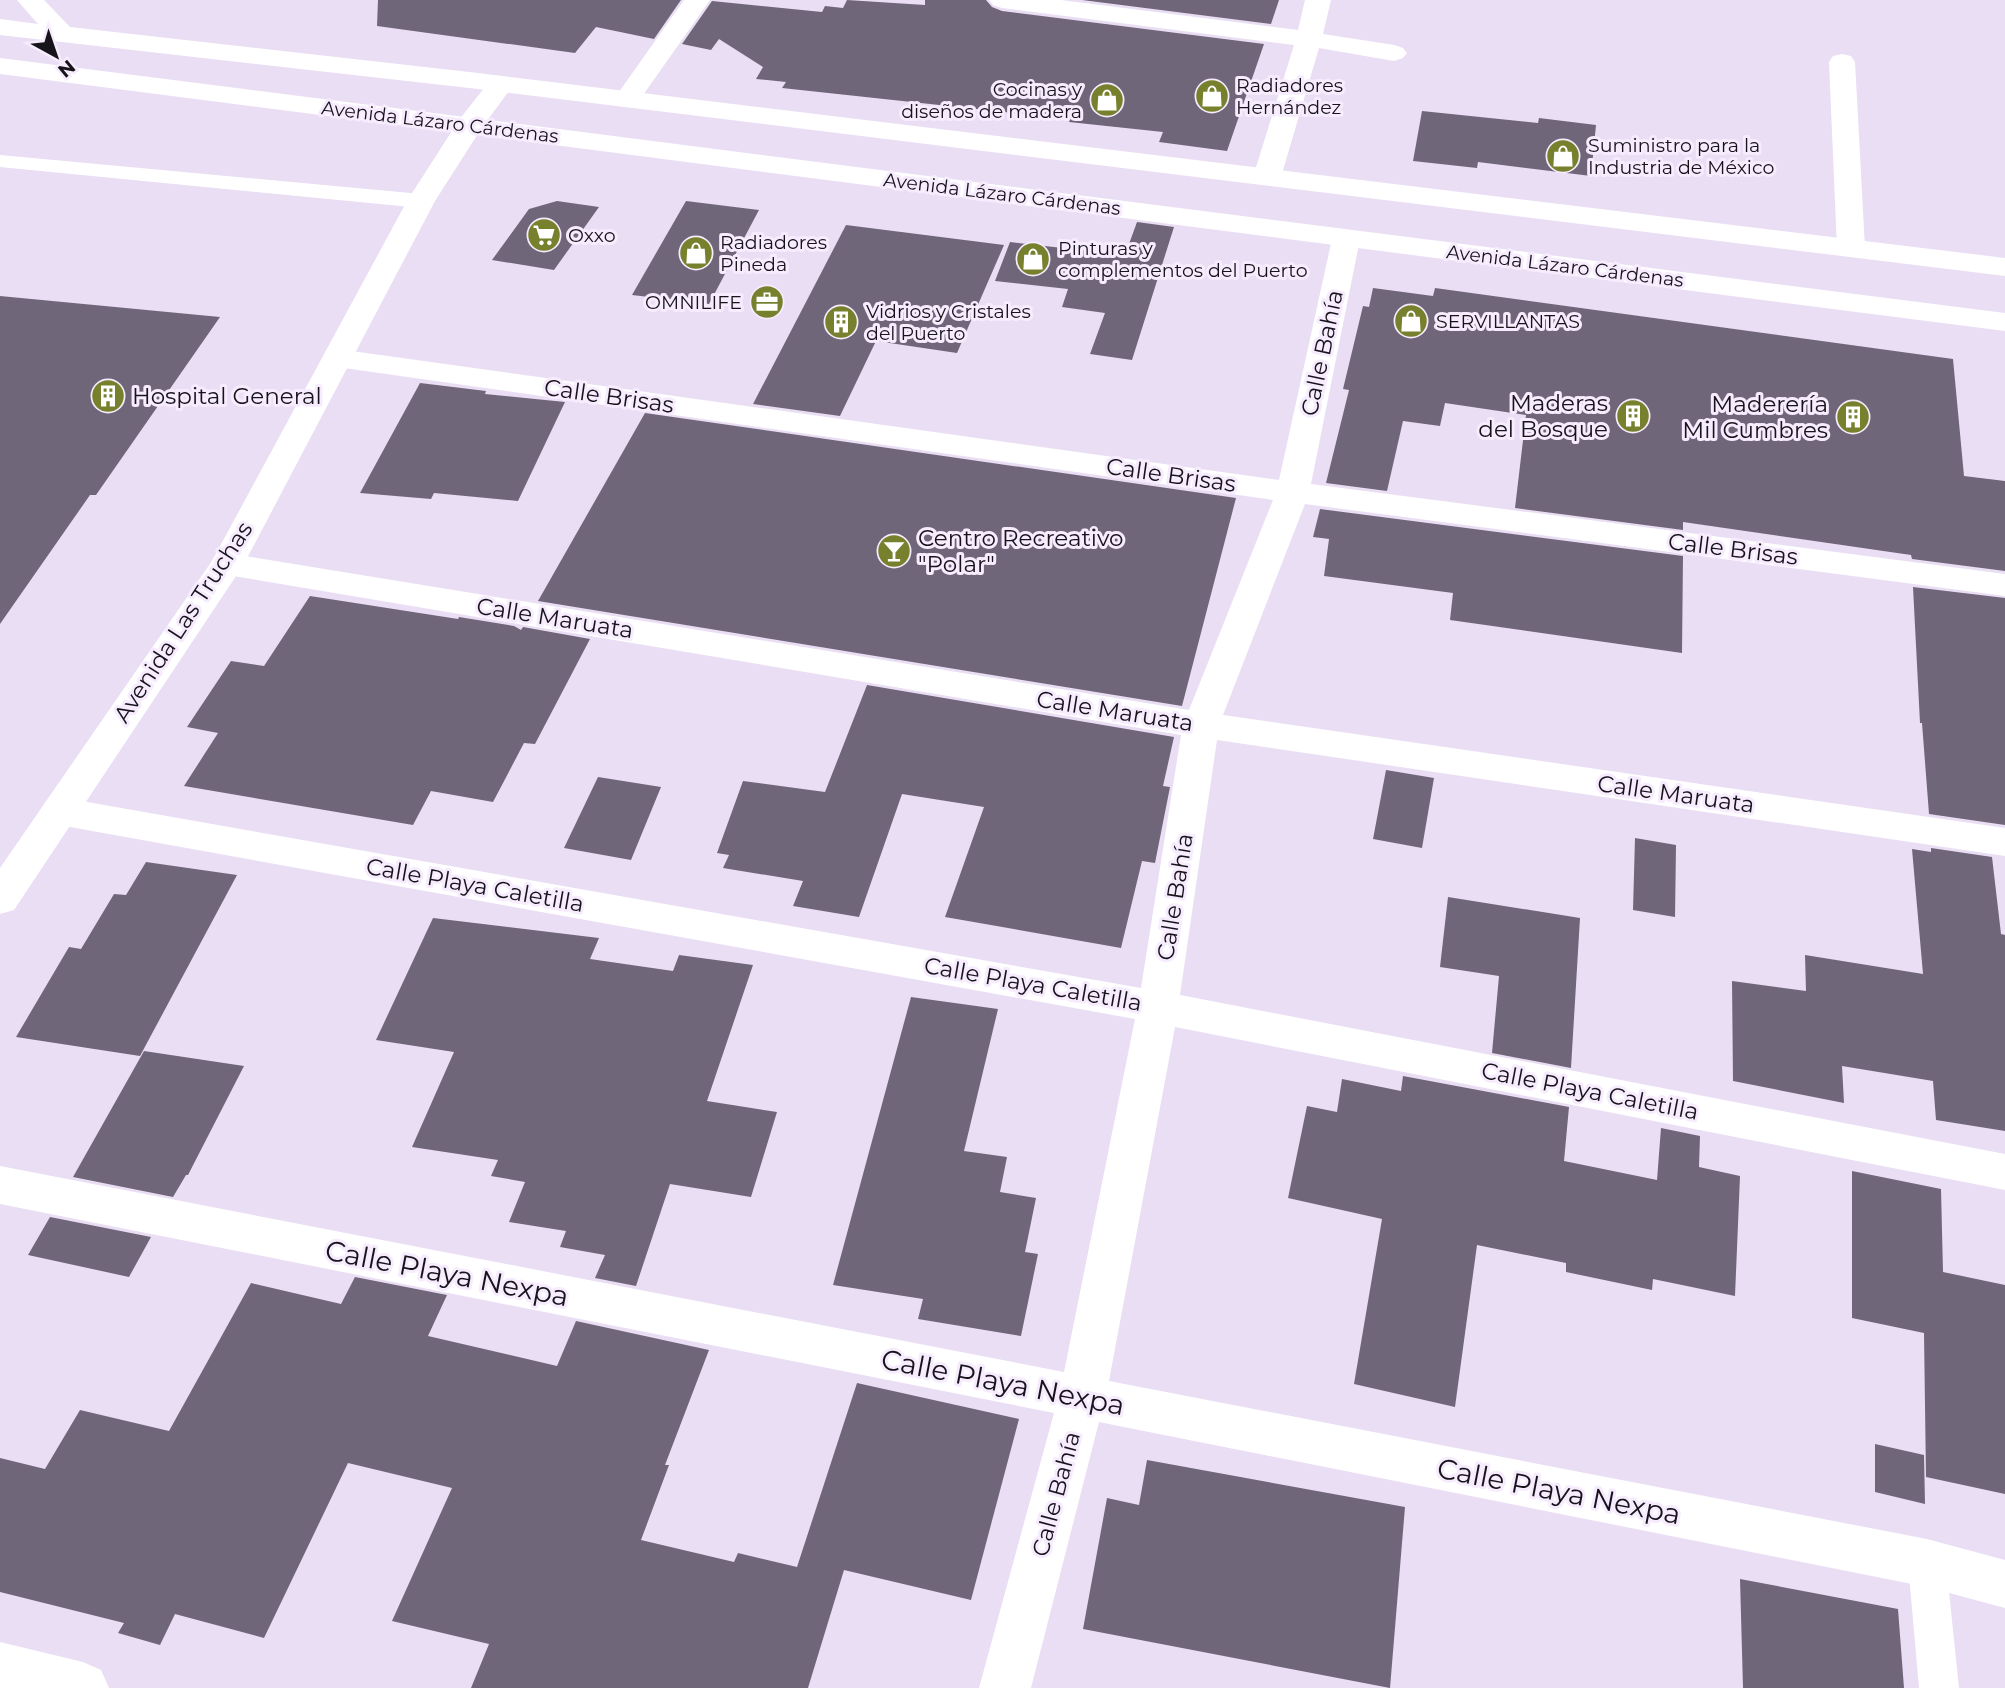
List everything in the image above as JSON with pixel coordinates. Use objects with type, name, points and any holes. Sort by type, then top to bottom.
[{"type":"street","points":[[30,0],[64,36]]},
{"type":"street","points":[[627,99],[697,0]]},
{"type":"street","points":[[1002,0],[1309,38],[1394,53]]},
{"type":"street","points":[[1267,177],[1318,0]]},
{"type":"street","name":"Avenida Lázaro Cárdenas","points":[[0,27],[627,99],[2005,267]]},
{"type":"street","points":[[1842,62],[1851,248]]},
{"type":"street","name":"Avenida Lázaro Cárdenas","points":[[9,69],[2005,322]]},
{"type":"street","name":"Avenida Las Truchas","points":[[0,899],[227,564],[421,201],[469,126],[501,84]]},
{"type":"street","name":"Calle Bahía","points":[[1004,1688],[1082,1398],[1158,1007],[1201,725],[1293,492],[1346,239]]},
{"type":"street","name":"Calle Brisas","points":[[337,358],[1293,492],[2005,585]]},
{"type":"street","name":"Calle Maruata","points":[[227,564],[1201,725],[2005,842]]},
{"type":"street","name":"Calle Playa Caletilla","points":[[59,811],[1158,1007],[2005,1172]]},
{"type":"street","name":"Calle Playa Nexpa","points":[[0,1185],[1927,1563],[2005,1584]]},
{"type":"street","points":[[0,1668],[83,1688]]},
{"type":"lane","points":[[0,161],[421,201]]},
{"type":"lane","points":[[1927,1563],[1939,1688]]},
{"type":"building","points":[[378,0],[681,0],[654,39],[596,27],[575,53],[377,26]]},
{"type":"building","points":[[847,0],[925,5],[925,0],[986,0],[992,7],[1002,11],[1264,44],[1227,151],[1159,142],[1163,132],[1069,122],[1070,119],[782,88],[786,82],[756,79],[763,67],[719,39],[711,50],[682,44],[712,1],[822,12],[825,6],[843,8]]},
{"type":"building","points":[[1082,0],[1279,0],[1271,24]]},
{"type":"building","points":[[1422,111],[1538,123],[1539,118],[1596,125],[1591,176],[1478,162],[1477,168],[1413,161]]},
{"type":"building","name":"Oxxo","points":[[557,201],[599,207],[554,270],[492,260],[529,209]]},
{"type":"building","name":"Radiadores Pineda","points":[[686,201],[759,210],[709,304],[632,295]]},
{"type":"building","points":[[1137,222],[1174,227],[1132,360],[1090,354],[1105,313],[1062,307],[1068,289],[995,281],[1010,242],[1125,255]]},
{"type":"building","name":"Vidrios y Cristales del Puerto","points":[[846,225],[1004,245],[957,353],[876,341],[840,416],[753,404]]},
{"type":"building","points":[[1373,288],[1433,296],[1435,288],[1953,359],[1964,476],[2005,481],[2005,571],[1912,559],[1911,555],[1683,522],[1683,530],[1515,508],[1526,415],[1445,403],[1440,426],[1403,421],[1387,491],[1326,483],[1349,390],[1343,389],[1363,306],[1369,307]]},
{"type":"building","name":"Hospital General","points":[[0,296],[220,317],[96,495],[90,495],[0,624]]},
{"type":"building","points":[[420,383],[486,391],[485,394],[565,402],[518,501],[434,493],[431,499],[360,493]]},
{"type":"building","name":"Centro Recreativo \"Polar\"","points":[[645,413],[1236,498],[1182,706],[538,601]]},
{"type":"building","points":[[1320,509],[1683,556],[1682,653],[1450,620],[1453,593],[1324,576],[1329,539],[1313,537]]},
{"type":"building","points":[[1913,587],[2005,598],[2005,825],[1929,814],[1920,723]]},
{"type":"building","points":[[310,596],[590,639],[535,744],[524,743],[493,802],[431,791],[413,825],[184,786],[218,733],[187,727],[231,661],[264,666]]},
{"type":"building","points":[[867,685],[1174,737],[1163,786],[1170,787],[1155,863],[1142,861],[1121,948],[945,917],[984,807],[902,794],[859,917],[793,906],[803,881],[723,868],[729,855],[717,853],[743,781],[825,792]]},
{"type":"building","points":[[1386,770],[1434,778],[1422,848],[1373,839]]},
{"type":"building","points":[[598,777],[661,787],[631,860],[564,848]]},
{"type":"building","points":[[1635,838],[1676,845],[1675,917],[1633,910]]},
{"type":"building","points":[[1931,848],[1992,857],[2001,934],[2005,935],[2005,1131],[1936,1120],[1933,1081],[1842,1066],[1844,1103],[1733,1081],[1732,981],[1806,991],[1805,955],[1923,974],[1912,849],[1931,852]]},
{"type":"building","points":[[146,862],[237,875],[140,1056],[16,1037],[69,947],[81,949],[114,894],[126,895]]},
{"type":"building","points":[[1448,897],[1580,918],[1571,1068],[1492,1053],[1499,976],[1440,967]]},
{"type":"building","points":[[433,918],[599,938],[590,959],[673,971],[679,955],[753,965],[707,1101],[777,1112],[751,1197],[670,1184],[636,1286],[595,1278],[605,1255],[560,1247],[566,1231],[509,1222],[525,1182],[491,1176],[498,1160],[412,1147],[454,1052],[376,1040]]},
{"type":"building","points":[[911,997],[998,1009],[964,1151],[1007,1157],[1000,1192],[1036,1198],[1025,1252],[1038,1254],[1021,1336],[918,1319],[923,1299],[833,1285]]},
{"type":"building","points":[[144,1051],[244,1066],[188,1175],[173,1197],[73,1177]]},
{"type":"building","points":[[1403,1076],[1569,1107],[1564,1161],[1657,1180],[1661,1128],[1700,1136],[1699,1167],[1740,1176],[1735,1296],[1653,1279],[1652,1290],[1566,1272],[1566,1263],[1477,1245],[1455,1407],[1354,1384],[1382,1219],[1288,1198],[1307,1106],[1337,1112],[1342,1079],[1401,1091]]},
{"type":"building","points":[[1852,1171],[1941,1189],[1943,1272],[2005,1285],[2005,1494],[1926,1477],[1924,1333],[1852,1318]]},
{"type":"building","points":[[50,1217],[151,1237],[129,1277],[28,1255]]},
{"type":"building","points":[[355,1277],[447,1295],[428,1336],[557,1366],[576,1321],[709,1350],[665,1465],[669,1465],[641,1540],[734,1562],[738,1553],[797,1567],[857,1383],[1019,1419],[971,1600],[844,1570],[808,1688],[471,1688],[489,1644],[392,1621],[452,1488],[348,1463],[264,1638],[175,1614],[160,1645],[118,1633],[124,1623],[0,1592],[0,1458],[45,1469],[80,1410],[169,1431],[251,1283],[341,1304]]},
{"type":"building","points":[[1875,1444],[1924,1455],[1925,1504],[1875,1492]]},
{"type":"building","points":[[1147,1460],[1405,1507],[1390,1688],[1083,1629],[1107,1498],[1139,1505]]},
{"type":"building","points":[[1740,1579],[1898,1609],[1904,1688],[1743,1688]]},
{"type":"place","name":"Radiadores Hernández","points":[[1212,96]]},
{"type":"place","name":"Cocinas y diseños de madera","points":[[1107,100]]},
{"type":"place","name":"Suministro para la Industria de México","points":[[1563,156]]},
{"type":"place","name":"Oxxo","points":[[544,235]]},
{"type":"place","name":"Radiadores Pineda","points":[[696,253]]},
{"type":"place","name":"Pinturas y complementos del Puerto","points":[[1033,259]]},
{"type":"place","name":"OMNILIFE","points":[[767,302]]},
{"type":"place","name":"SERVILLANTAS","points":[[1411,321]]},
{"type":"place","name":"Vidrios y Cristales del Puerto","points":[[841,322]]},
{"type":"place","name":"Hospital General","points":[[108,396]]},
{"type":"place","name":"Maderas del Bosque","points":[[1633,416]]},
{"type":"place","name":"Maderería Mil Cumbres","points":[[1853,417]]},
{"type":"place","name":"Centro Recreativo \"Polar\"","points":[[894,551]]}]
